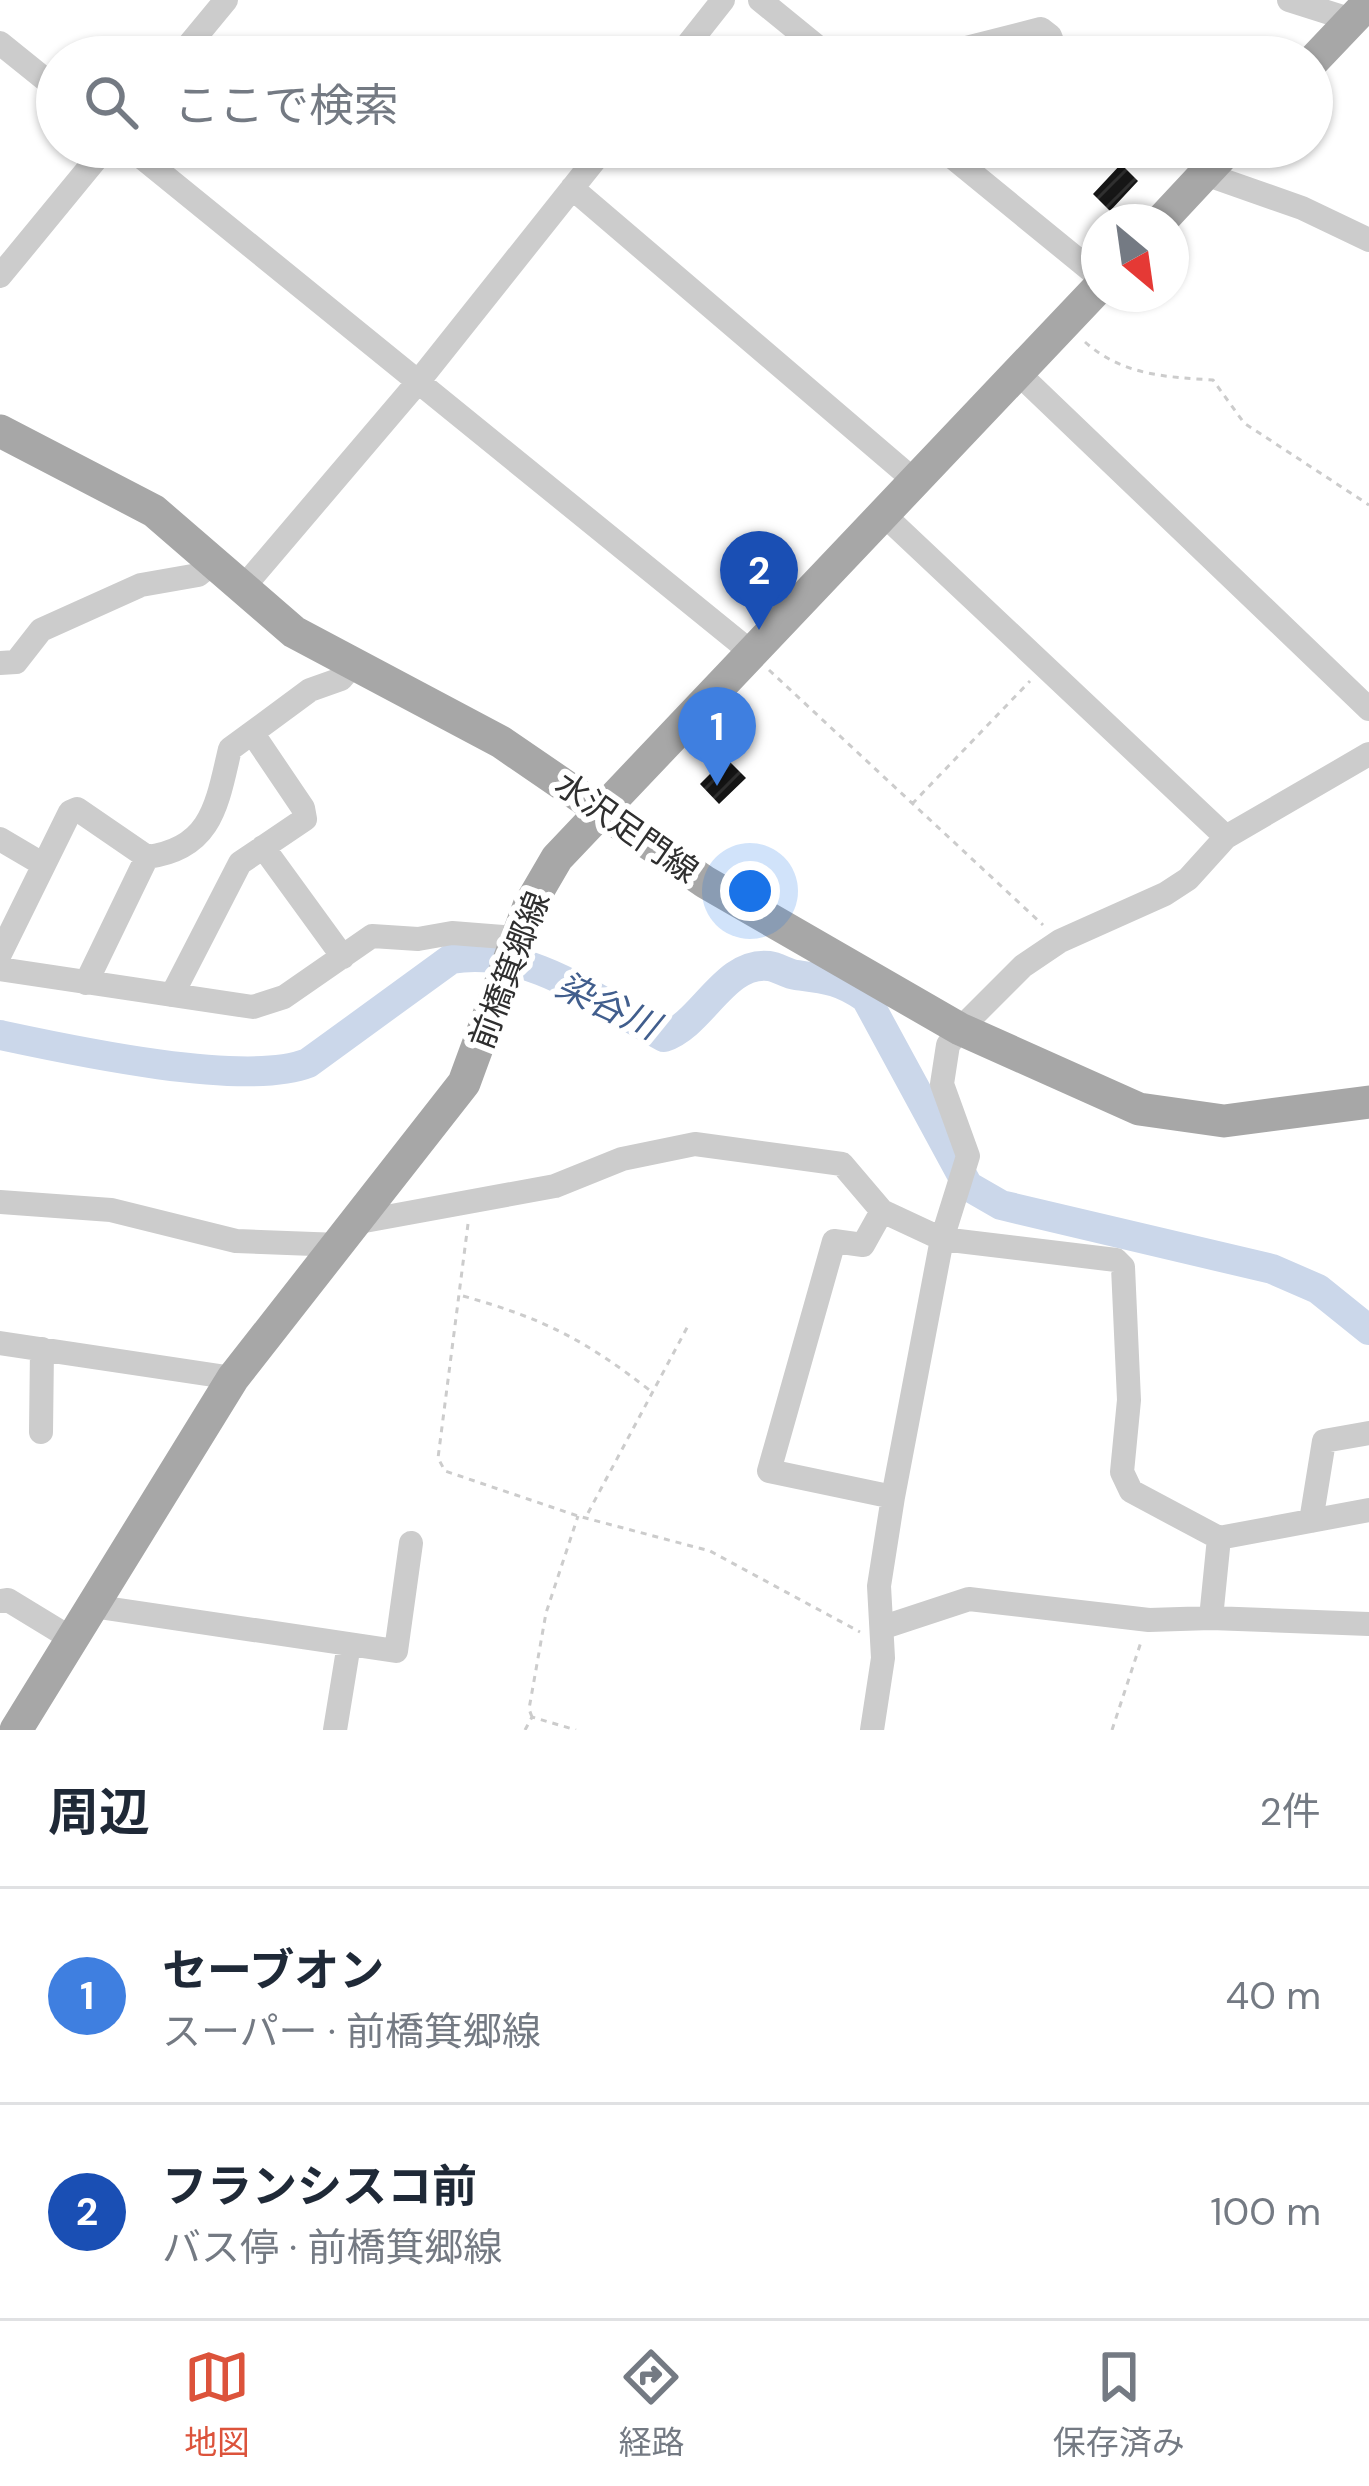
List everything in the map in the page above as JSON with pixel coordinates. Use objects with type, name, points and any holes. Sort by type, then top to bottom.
[{"type":"main road","points":[[1333,40],[1360,11]]},
{"type":"main road","points":[[1177,204],[1211,168]]},
{"type":"main road","name":"前橋箕郷線","points":[[16,1730],[233,1378],[464,1083],[548,872],[1081,306]]},
{"type":"main road","name":"水沢足門線","points":[[0,431],[130,494],[294,632],[501,742],[705,882],[960,1029],[1139,1109],[1224,1121],[1369,1102]]},
{"type":"street","points":[[196,36],[226,0]]},
{"type":"street","points":[[695,36],[723,0]]},
{"type":"street","points":[[760,0],[804,36]]},
{"type":"street","points":[[1289,0],[1360,11]]},
{"type":"street","points":[[1014,36],[1041,29],[1050,36]]},
{"type":"street","points":[[0,43],[36,72]]},
{"type":"street","points":[[0,276],[89,168]]},
{"type":"street","points":[[156,168],[751,652]]},
{"type":"street","points":[[241,590],[418,382],[588,168]]},
{"type":"street","points":[[966,168],[1081,262]]},
{"type":"street","points":[[1205,174],[1302,208],[1369,240]]},
{"type":"street","points":[[572,188],[915,481]]},
{"type":"street","points":[[1018,373],[1369,709]]},
{"type":"street","points":[[884,514],[1226,837]]},
{"type":"street","points":[[0,663],[16,662],[40,630],[141,585],[198,575],[212,564]]},
{"type":"street","points":[[0,954],[70,812],[77,808],[147,857],[172,854],[214,820],[230,749],[310,690],[340,679],[354,664]]},
{"type":"street","points":[[172,995],[240,863],[305,820],[303,808],[253,734]]},
{"type":"street","points":[[872,1730],[884,1628],[879,1586],[893,1497],[942,1239],[968,1156],[944,1104],[948,1045],[1023,966],[1060,941],[1165,894],[1188,879],[1226,837],[1369,754]]},
{"type":"street","points":[[0,839],[44,865]]},
{"type":"street","points":[[263,847],[343,957]]},
{"type":"street","points":[[86,982],[147,857]]},
{"type":"street","points":[[0,969],[253,1006],[284,997],[372,936],[418,939],[452,932],[516,943]]},
{"type":"street","points":[[0,1202],[111,1210],[236,1241],[349,1233],[555,1186],[622,1159],[713,1144],[842,1164],[882,1210],[942,1239],[1116,1260],[1123,1268],[1129,1400],[1122,1472],[1131,1491],[1144,1500],[1219,1538],[1369,1510]]},
{"type":"street","points":[[882,1210],[862,1245],[834,1241],[769,1471],[893,1497]]},
{"type":"street","points":[[0,1343],[233,1378]]},
{"type":"street","points":[[41,1432],[42,1349]]},
{"type":"street","points":[[1311,1521],[1324,1442],[1369,1433]]},
{"type":"street","points":[[1211,1618],[1219,1538]]},
{"type":"street","points":[[92,1606],[396,1651],[411,1543]]},
{"type":"street","points":[[884,1628],[968,1599],[1149,1620],[1369,1624]]},
{"type":"street","points":[[0,1601],[8,1600],[72,1639]]},
{"type":"street","points":[[335,1730],[349,1644]]},
{"type":"path","points":[[1065,323],[1107,361],[1154,376],[1213,380],[1244,423],[1369,505]]},
{"type":"path","points":[[751,652],[1060,941]]},
{"type":"path","points":[[912,804],[1044,666]]},
{"type":"path","points":[[470,1204],[438,1458],[445,1471],[578,1516],[710,1551],[850,1628],[870,1634],[884,1628]]},
{"type":"path","points":[[460,1295],[530,1315],[590,1344],[652,1393]]},
{"type":"path","points":[[587,1516],[689,1324]]},
{"type":"path","points":[[525,1730],[532,1717],[529,1709],[547,1612],[578,1516]]},
{"type":"path","points":[[1112,1730],[1149,1620]]},
{"type":"path","points":[[532,1717],[576,1730]]},
{"type":"building","points":[[1117,168],[1125,168],[1138,181],[1117,204],[1103,204],[1093,194]]},
{"type":"building","points":[[726,758],[746,778],[719,804],[700,784]]},
{"type":"waterway","name":"染谷川","points":[[0,1035],[157,1064],[280,1070],[308,1063],[451,959],[480,957],[535,968],[664,1037],[691,1020],[739,973],[772,967],[840,984],[866,998],[968,1186],[1001,1205],[1272,1269],[1318,1289],[1369,1330]]},
{"type":"place","name":"フランシスコ前","points":[[759,630]]},
{"type":"place","name":"セーブオン","points":[[717,786]]}]
